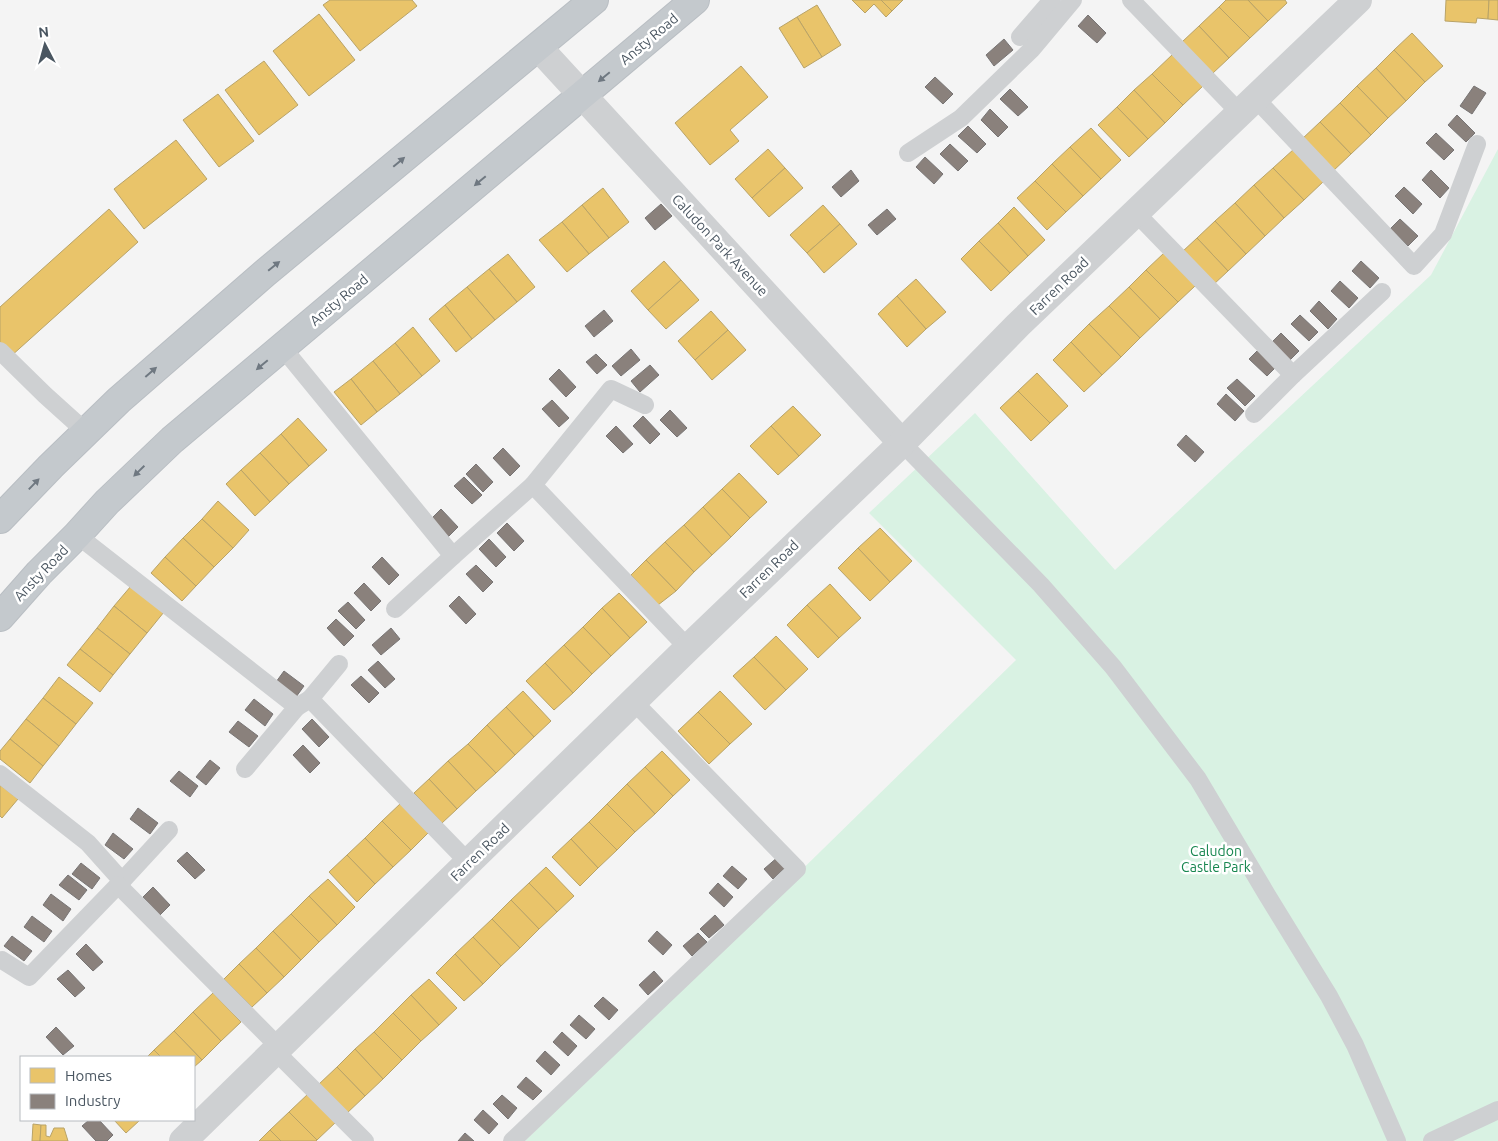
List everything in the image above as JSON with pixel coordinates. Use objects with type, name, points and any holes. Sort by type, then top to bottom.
[{"type":"highway","points":[[0,519],[119,400],[265,273],[594,0]]},
{"type":"highway","name":"Ansty Road","points":[[0,617],[107,502],[172,440],[695,0]]},
{"type":"street","name":"Farren Road","points":[[183,1141],[688,648],[902,443],[1018,325],[1358,0]]},
{"type":"street","name":"Caludon Park Avenue","points":[[538,47],[902,443]]},
{"type":"lane","points":[[1020,37],[1052,0]]},
{"type":"lane","points":[[908,153],[961,118],[1032,49],[1072,0]]},
{"type":"lane","points":[[1131,0],[1248,105],[1414,266],[1444,234],[1477,144]]},
{"type":"lane","points":[[1136,213],[1293,375]]},
{"type":"lane","points":[[1254,414],[1382,292]]},
{"type":"lane","points":[[282,347],[453,556]]},
{"type":"lane","points":[[0,351],[44,395],[86,432]]},
{"type":"lane","points":[[395,609],[533,485],[611,389],[645,405]]},
{"type":"lane","points":[[902,443],[1054,599],[1113,667],[1198,779],[1329,996],[1355,1046],[1398,1141]]},
{"type":"lane","points":[[533,485],[688,648]]},
{"type":"lane","points":[[77,535],[304,703],[469,863]]},
{"type":"lane","points":[[245,769],[340,664]]},
{"type":"lane","points":[[512,1141],[797,868],[634,702]]},
{"type":"lane","points":[[0,774],[88,842],[120,883],[365,1141]]},
{"type":"lane","points":[[2,960],[29,977],[169,830]]},
{"type":"lane","points":[[1432,1141],[1498,1110]]},
{"type":"green space","name":"Caludon Castle Park","points":[[1498,149],[1498,1141],[525,1141],[1016,660],[869,513],[975,413],[1115,570],[1431,275]]},
{"type":"building: Homes","points":[[330,0],[412,0],[417,6],[360,51],[323,5]]},
{"type":"building: Homes","points":[[852,0],[881,0],[892,11],[886,17],[874,4],[865,13]]},
{"type":"building: Homes","points":[[881,0],[903,0],[892,11]]},
{"type":"building: Homes","points":[[1226,0],[1248,0],[1268,21],[1250,38],[1219,7]]},
{"type":"building: Homes","points":[[1248,0],[1285,0],[1287,3],[1268,21]]},
{"type":"building: Homes","points":[[1446,0],[1489,0],[1488,19],[1477,18],[1476,23],[1445,21]]},
{"type":"building: Homes","points":[[1489,0],[1498,0],[1498,20],[1488,19]]},
{"type":"building: Homes","points":[[817,5],[841,45],[822,57],[797,17]]},
{"type":"building: Homes","points":[[1219,7],[1250,38],[1229,58],[1199,26]]},
{"type":"building: Homes","points":[[319,14],[355,60],[309,96],[273,51]]},
{"type":"building: Homes","points":[[797,17],[822,57],[804,68],[779,28]]},
{"type":"building: Homes","points":[[1199,26],[1229,58],[1213,73],[1182,42]]},
{"type":"building: Homes","points":[[1412,33],[1443,66],[1425,82],[1394,50]]},
{"type":"building: Homes","points":[[1394,50],[1425,82],[1406,101],[1376,68]]},
{"type":"building: Homes","points":[[1173,54],[1203,86],[1183,105],[1152,74]]},
{"type":"building: Homes","points":[[264,61],[298,105],[259,135],[225,90]]},
{"type":"building: Homes","points":[[741,66],[768,97],[730,130],[739,141],[710,165],[675,123]]},
{"type":"building: Homes","points":[[1376,68],[1406,101],[1388,118],[1357,86]]},
{"type":"building: Homes","points":[[1152,74],[1183,105],[1165,123],[1134,90]]},
{"type":"building: Homes","points":[[1357,86],[1388,118],[1371,135],[1340,103]]},
{"type":"building: Homes","points":[[1134,90],[1165,123],[1148,139],[1117,107]]},
{"type":"building: Homes","points":[[218,94],[254,141],[219,167],[183,120]]},
{"type":"building: Homes","points":[[1340,103],[1371,135],[1351,154],[1320,122]]},
{"type":"building: Homes","points":[[1117,107],[1148,139],[1129,157],[1098,125]]},
{"type":"building: Homes","points":[[1320,122],[1351,154],[1332,172],[1301,140]]},
{"type":"building: Homes","points":[[1091,128],[1121,160],[1101,179],[1070,147]]},
{"type":"building: Homes","points":[[176,140],[207,179],[144,229],[114,189]]},
{"type":"building: Homes","points":[[1070,147],[1101,179],[1083,196],[1052,164]]},
{"type":"building: Homes","points":[[768,149],[785,168],[752,198],[735,179]]},
{"type":"building: Homes","points":[[1294,149],[1324,181],[1304,200],[1273,168]]},
{"type":"building: Homes","points":[[1052,164],[1083,196],[1066,212],[1035,181]]},
{"type":"building: Homes","points":[[785,168],[803,188],[769,217],[752,198]]},
{"type":"building: Homes","points":[[1273,168],[1304,200],[1284,218],[1254,185]]},
{"type":"building: Homes","points":[[1035,181],[1066,212],[1047,230],[1017,198]]},
{"type":"building: Homes","points":[[1254,185],[1284,218],[1265,236],[1235,203]]},
{"type":"building: Homes","points":[[603,188],[629,222],[609,238],[582,205]]},
{"type":"building: Homes","points":[[1235,203],[1265,236],[1246,254],[1215,221]]},
{"type":"building: Homes","points":[[582,205],[609,238],[589,254],[562,222]]},
{"type":"building: Homes","points":[[823,205],[840,224],[807,253],[790,235]]},
{"type":"building: Homes","points":[[1014,207],[1045,240],[1028,256],[998,223]]},
{"type":"building: Homes","points":[[109,209],[138,242],[10,357],[0,346],[0,307]]},
{"type":"building: Homes","points":[[1215,221],[1246,254],[1228,271],[1197,238]]},
{"type":"building: Homes","points":[[562,222],[589,254],[567,272],[539,240]]},
{"type":"building: Homes","points":[[998,223],[1028,256],[1010,273],[979,241]]},
{"type":"building: Homes","points":[[840,224],[857,244],[824,273],[807,253]]},
{"type":"building: Homes","points":[[1197,238],[1228,271],[1213,285],[1182,252]]},
{"type":"building: Homes","points":[[979,241],[1010,273],[991,291],[961,259]]},
{"type":"building: Homes","points":[[1164,253],[1195,286],[1178,302],[1146,270]]},
{"type":"building: Homes","points":[[508,254],[535,287],[517,302],[489,269]]},
{"type":"building: Homes","points":[[664,261],[681,280],[648,310],[631,291]]},
{"type":"building: Homes","points":[[489,269],[517,302],[495,320],[467,287]]},
{"type":"building: Homes","points":[[1146,270],[1178,302],[1160,319],[1129,287]]},
{"type":"building: Homes","points":[[916,279],[946,312],[926,329],[897,296]]},
{"type":"building: Homes","points":[[681,280],[699,300],[666,329],[648,310]]},
{"type":"building: Homes","points":[[467,287],[495,320],[472,339],[445,305]]},
{"type":"building: Homes","points":[[1129,287],[1160,319],[1140,338],[1109,306]]},
{"type":"building: Homes","points":[[897,296],[926,329],[907,347],[878,314]]},
{"type":"building: Homes","points":[[445,305],[472,339],[456,352],[429,319]]},
{"type":"building: Homes","points":[[1109,306],[1140,338],[1121,357],[1089,324]]},
{"type":"building: Homes","points":[[711,311],[728,330],[695,360],[678,341]]},
{"type":"building: Homes","points":[[1089,324],[1121,357],[1102,375],[1071,342]]},
{"type":"building: Homes","points":[[413,327],[440,361],[422,376],[395,343]]},
{"type":"building: Homes","points":[[728,330],[746,350],[712,380],[695,360]]},
{"type":"building: Homes","points":[[1071,342],[1102,375],[1084,392],[1053,360]]},
{"type":"building: Homes","points":[[395,343],[422,376],[400,394],[373,361]]},
{"type":"building: Homes","points":[[373,361],[400,394],[377,412],[351,379]]},
{"type":"building: Homes","points":[[1037,373],[1068,406],[1050,423],[1018,391]]},
{"type":"building: Homes","points":[[351,379],[377,412],[361,425],[334,392]]},
{"type":"building: Homes","points":[[1018,391],[1050,423],[1031,441],[1000,408]]},
{"type":"building: Homes","points":[[793,406],[821,435],[799,456],[771,426]]},
{"type":"building: Homes","points":[[298,418],[327,450],[309,466],[281,434]]},
{"type":"building: Homes","points":[[771,426],[799,456],[778,475],[750,446]]},
{"type":"building: Homes","points":[[281,434],[309,466],[289,484],[260,453]]},
{"type":"building: Homes","points":[[260,453],[289,484],[270,502],[241,470]]},
{"type":"building: Homes","points":[[241,470],[270,502],[255,516],[226,484]]},
{"type":"building: Homes","points":[[739,473],[767,502],[750,518],[722,489]]},
{"type":"building: Homes","points":[[722,489],[750,518],[731,537],[703,507]]},
{"type":"building: Homes","points":[[218,501],[249,530],[233,548],[202,519]]},
{"type":"building: Homes","points":[[703,507],[731,537],[712,555],[684,525]]},
{"type":"building: Homes","points":[[202,519],[233,548],[214,567],[183,538]]},
{"type":"building: Homes","points":[[684,525],[712,555],[694,572],[665,542]]},
{"type":"building: Homes","points":[[880,528],[912,561],[890,582],[858,548]]},
{"type":"building: Homes","points":[[183,538],[214,567],[196,586],[165,557]]},
{"type":"building: Homes","points":[[665,542],[694,572],[676,591],[646,560]]},
{"type":"building: Homes","points":[[858,548],[890,582],[870,601],[838,568]]},
{"type":"building: Homes","points":[[165,557],[196,586],[182,601],[151,573]]},
{"type":"building: Homes","points":[[646,560],[676,591],[658,605],[631,575]]},
{"type":"building: Homes","points":[[830,584],[861,618],[839,638],[807,605]]},
{"type":"building: Homes","points":[[131,586],[164,612],[147,633],[114,606]]},
{"type":"building: Homes","points":[[619,593],[647,622],[630,638],[602,608]]},
{"type":"building: Homes","points":[[807,605],[839,638],[818,658],[787,625]]},
{"type":"building: Homes","points":[[114,606],[147,633],[130,654],[97,628]]},
{"type":"building: Homes","points":[[602,608],[630,638],[611,656],[583,627]]},
{"type":"building: Homes","points":[[583,627],[611,656],[592,674],[564,645]]},
{"type":"building: Homes","points":[[97,628],[130,654],[113,675],[80,649]]},
{"type":"building: Homes","points":[[776,636],[808,669],[786,690],[754,657]]},
{"type":"building: Homes","points":[[564,645],[592,674],[573,693],[545,663]]},
{"type":"building: Homes","points":[[80,649],[113,675],[100,692],[67,665]]},
{"type":"building: Homes","points":[[754,657],[786,690],[765,710],[733,676]]},
{"type":"building: Homes","points":[[545,663],[573,693],[554,710],[526,681]]},
{"type":"building: Homes","points":[[59,677],[93,703],[76,724],[43,698]]},
{"type":"building: Homes","points":[[523,691],[551,721],[534,737],[506,707]]},
{"type":"building: Homes","points":[[720,691],[752,724],[730,744],[698,712]]},
{"type":"building: Homes","points":[[43,698],[76,724],[59,746],[26,719]]},
{"type":"building: Homes","points":[[506,707],[534,737],[515,755],[487,725]]},
{"type":"building: Homes","points":[[698,712],[730,744],[709,764],[678,731]]},
{"type":"building: Homes","points":[[26,719],[59,746],[43,766],[10,739]]},
{"type":"building: Homes","points":[[487,725],[515,755],[496,773],[468,744]]},
{"type":"building: Homes","points":[[10,739],[43,766],[30,783],[0,759],[0,751]]},
{"type":"building: Homes","points":[[468,744],[496,773],[476,791],[448,761]]},
{"type":"building: Homes","points":[[662,751],[690,780],[673,796],[645,767]]},
{"type":"building: Homes","points":[[448,761],[476,791],[457,809],[429,779]]},
{"type":"building: Homes","points":[[645,767],[673,796],[655,814],[627,784]]},
{"type":"building: Homes","points":[[429,779],[457,809],[442,823],[414,793]]},
{"type":"building: Homes","points":[[627,784],[655,814],[635,832],[607,804]]},
{"type":"building: Homes","points":[[0,785],[18,799],[2,818],[0,816]]},
{"type":"building: Homes","points":[[401,803],[429,832],[411,850],[382,821]]},
{"type":"building: Homes","points":[[607,804],[635,832],[617,850],[589,822]]},
{"type":"building: Homes","points":[[382,821],[411,850],[393,867],[365,838]]},
{"type":"building: Homes","points":[[589,822],[617,850],[598,868],[571,839]]},
{"type":"building: Homes","points":[[365,838],[393,867],[375,884],[347,855]]},
{"type":"building: Homes","points":[[571,839],[598,868],[580,886],[552,857]]},
{"type":"building: Homes","points":[[347,855],[375,884],[357,902],[329,872]]},
{"type":"building: Homes","points":[[546,867],[574,896],[557,912],[529,883]]},
{"type":"building: Homes","points":[[328,879],[355,907],[337,925],[309,896]]},
{"type":"building: Homes","points":[[529,883],[557,912],[539,929],[511,900]]},
{"type":"building: Homes","points":[[309,896],[337,925],[319,942],[291,914]]},
{"type":"building: Homes","points":[[511,900],[539,929],[520,948],[492,919]]},
{"type":"building: Homes","points":[[291,914],[319,942],[301,960],[273,931]]},
{"type":"building: Homes","points":[[492,919],[520,948],[501,966],[473,937]]},
{"type":"building: Homes","points":[[273,931],[301,960],[284,977],[256,948]]},
{"type":"building: Homes","points":[[473,937],[501,966],[483,984],[455,954]]},
{"type":"building: Homes","points":[[256,948],[284,977],[267,993],[239,964]]},
{"type":"building: Homes","points":[[455,954],[483,984],[464,1001],[436,973]]},
{"type":"building: Homes","points":[[239,964],[267,993],[252,1007],[224,979]]},
{"type":"building: Homes","points":[[429,979],[457,1008],[439,1025],[411,995]]},
{"type":"building: Homes","points":[[213,993],[241,1022],[221,1041],[193,1012]]},
{"type":"building: Homes","points":[[411,995],[439,1025],[421,1041],[393,1013]]},
{"type":"building: Homes","points":[[193,1012],[221,1041],[202,1060],[174,1031]]},
{"type":"building: Homes","points":[[393,1013],[421,1041],[402,1060],[374,1032]]},
{"type":"building: Homes","points":[[174,1031],[202,1060],[195,1066],[195,1056],[160,1056],[154,1050]]},
{"type":"building: Homes","points":[[374,1032],[402,1060],[383,1079],[355,1049]]},
{"type":"building: Homes","points":[[355,1049],[383,1079],[365,1096],[337,1067]]},
{"type":"building: Homes","points":[[154,1050],[160,1056],[148,1056]]},
{"type":"building: Homes","points":[[337,1067],[365,1096],[346,1114],[318,1085]]},
{"type":"building: Homes","points":[[309,1093],[337,1121],[317,1140],[289,1112]]},
{"type":"building: Homes","points":[[289,1112],[316,1141],[281,1141],[270,1130]]},
{"type":"building: Homes","points":[[115,1121],[139,1121],[126,1133]]},
{"type":"building: Homes","points":[[33,1124],[41,1125],[40,1141],[32,1141]]},
{"type":"building: Homes","points":[[41,1125],[46,1125],[46,1136],[50,1137],[54,1128],[64,1128],[68,1141],[40,1141]]},
{"type":"building: Homes","points":[[270,1130],[281,1141],[259,1141]]},
{"type":"building: Industry","points":[[1088,15],[1106,33],[1097,43],[1078,26]]},
{"type":"building: Industry","points":[[1004,39],[1013,50],[994,66],[986,55]]},
{"type":"building: Industry","points":[[935,77],[953,94],[943,104],[925,87]]},
{"type":"building: Industry","points":[[1474,86],[1486,93],[1472,114],[1460,106]]},
{"type":"building: Industry","points":[[1010,89],[1028,107],[1018,116],[1000,99]]},
{"type":"building: Industry","points":[[990,109],[1008,127],[998,137],[981,120]]},
{"type":"building: Industry","points":[[1457,115],[1475,133],[1466,142],[1448,125]]},
{"type":"building: Industry","points":[[968,126],[986,144],[977,153],[958,136]]},
{"type":"building: Industry","points":[[1436,133],[1454,150],[1444,160],[1426,143]]},
{"type":"building: Industry","points":[[950,144],[968,161],[958,171],[940,154]]},
{"type":"building: Industry","points":[[925,157],[943,174],[934,184],[916,167]]},
{"type":"building: Industry","points":[[851,170],[859,181],[841,197],[832,187]]},
{"type":"building: Industry","points":[[1431,170],[1449,188],[1440,198],[1422,180]]},
{"type":"building: Industry","points":[[1404,187],[1422,204],[1413,214],[1395,196]]},
{"type":"building: Industry","points":[[661,204],[672,216],[655,230],[645,218]]},
{"type":"building: Industry","points":[[887,209],[896,219],[877,235],[868,225]]},
{"type":"building: Industry","points":[[1400,219],[1418,236],[1408,246],[1390,229]]},
{"type":"building: Industry","points":[[1361,261],[1379,278],[1370,288],[1352,271]]},
{"type":"building: Industry","points":[[1340,281],[1358,298],[1349,308],[1331,291]]},
{"type":"building: Industry","points":[[1319,301],[1337,319],[1328,329],[1310,311]]},
{"type":"building: Industry","points":[[604,310],[613,321],[594,337],[585,326]]},
{"type":"building: Industry","points":[[1300,315],[1318,332],[1309,341],[1291,324]]},
{"type":"building: Industry","points":[[1281,333],[1299,351],[1290,360],[1271,343]]},
{"type":"building: Industry","points":[[631,349],[640,360],[621,376],[612,366]]},
{"type":"building: Industry","points":[[1259,349],[1277,366],[1267,376],[1249,359]]},
{"type":"building: Industry","points":[[596,354],[607,365],[597,374],[586,362]]},
{"type":"building: Industry","points":[[650,365],[659,375],[640,392],[631,381]]},
{"type":"building: Industry","points":[[559,369],[576,387],[566,397],[549,379]]},
{"type":"building: Industry","points":[[1237,379],[1255,396],[1245,406],[1227,388]]},
{"type":"building: Industry","points":[[1226,394],[1244,411],[1235,421],[1217,404]]},
{"type":"building: Industry","points":[[552,400],[569,418],[559,427],[542,409]]},
{"type":"building: Industry","points":[[670,410],[687,428],[677,437],[660,420]]},
{"type":"building: Industry","points":[[643,416],[660,434],[650,444],[633,426]]},
{"type":"building: Industry","points":[[616,426],[633,444],[623,453],[606,436]]},
{"type":"building: Industry","points":[[1186,435],[1204,452],[1195,462],[1177,445]]},
{"type":"building: Industry","points":[[503,448],[520,466],[510,476],[493,458]]},
{"type":"building: Industry","points":[[476,464],[493,482],[483,492],[466,474]]},
{"type":"building: Industry","points":[[464,477],[482,495],[472,504],[454,486]]},
{"type":"building: Industry","points":[[441,509],[458,527],[448,537],[431,519]]},
{"type":"building: Industry","points":[[507,523],[524,541],[514,551],[497,533]]},
{"type":"building: Industry","points":[[489,539],[506,557],[496,567],[479,549]]},
{"type":"building: Industry","points":[[382,557],[399,575],[389,585],[372,567]]},
{"type":"building: Industry","points":[[476,565],[493,582],[483,592],[466,574]]},
{"type":"building: Industry","points":[[364,583],[381,601],[371,611],[354,593]]},
{"type":"building: Industry","points":[[459,596],[476,614],[466,624],[449,606]]},
{"type":"building: Industry","points":[[348,602],[365,620],[356,629],[338,611]]},
{"type":"building: Industry","points":[[336,619],[354,636],[344,646],[327,628]]},
{"type":"building: Industry","points":[[391,628],[400,639],[381,655],[372,645]]},
{"type":"building: Industry","points":[[378,661],[395,679],[385,688],[368,670]]},
{"type":"building: Industry","points":[[284,671],[304,686],[296,697],[276,682]]},
{"type":"building: Industry","points":[[361,676],[379,693],[369,703],[351,685]]},
{"type":"building: Industry","points":[[254,699],[273,714],[265,726],[245,710]]},
{"type":"building: Industry","points":[[312,719],[329,737],[319,747],[302,729]]},
{"type":"building: Industry","points":[[238,721],[258,736],[249,747],[229,732]]},
{"type":"building: Industry","points":[[303,745],[320,763],[310,773],[293,755]]},
{"type":"building: Industry","points":[[210,760],[220,768],[206,785],[196,777]]},
{"type":"building: Industry","points":[[179,771],[198,786],[190,797],[170,781]]},
{"type":"building: Industry","points":[[138,808],[158,823],[150,834],[130,819]]},
{"type":"building: Industry","points":[[113,833],[133,849],[124,859],[105,845]]},
{"type":"building: Industry","points":[[187,852],[205,870],[195,879],[177,861]]},
{"type":"building: Industry","points":[[779,856],[788,865],[773,879],[764,869]]},
{"type":"building: Industry","points":[[81,863],[100,878],[92,889],[72,874]]},
{"type":"building: Industry","points":[[732,866],[747,879],[738,889],[723,876]]},
{"type":"building: Industry","points":[[68,875],[87,890],[79,900],[59,885]]},
{"type":"building: Industry","points":[[718,883],[733,897],[724,907],[709,893]]},
{"type":"building: Industry","points":[[153,887],[170,905],[160,915],[143,897]]},
{"type":"building: Industry","points":[[51,894],[71,909],[63,921],[43,905]]},
{"type":"building: Industry","points":[[715,915],[724,925],[709,938],[700,929]]},
{"type":"building: Industry","points":[[32,916],[52,931],[44,942],[24,927]]},
{"type":"building: Industry","points":[[657,931],[672,945],[663,955],[648,941]]},
{"type":"building: Industry","points":[[698,933],[707,942],[692,956],[683,946]]},
{"type":"building: Industry","points":[[12,936],[32,951],[24,961],[4,946]]},
{"type":"building: Industry","points":[[86,944],[103,962],[93,971],[76,954]]},
{"type":"building: Industry","points":[[68,970],[85,988],[75,997],[57,979]]},
{"type":"building: Industry","points":[[654,971],[663,981],[648,995],[639,985]]},
{"type":"building: Industry","points":[[603,997],[618,1010],[609,1020],[594,1006]]},
{"type":"building: Industry","points":[[579,1015],[595,1029],[586,1039],[570,1025]]},
{"type":"building: Industry","points":[[56,1027],[74,1046],[63,1055],[46,1037]]},
{"type":"building: Industry","points":[[562,1032],[577,1046],[568,1056],[553,1042]]},
{"type":"building: Industry","points":[[545,1051],[560,1065],[551,1075],[536,1061]]},
{"type":"building: Industry","points":[[526,1077],[542,1091],[533,1100],[517,1087]]},
{"type":"building: Industry","points":[[502,1095],[517,1108],[508,1119],[493,1104]]},
{"type":"building: Industry","points":[[483,1110],[498,1124],[489,1134],[474,1120]]},
{"type":"building: Industry","points":[[88,1121],[100,1121],[113,1135],[107,1141],[96,1141],[82,1126]]},
{"type":"building: Industry","points":[[465,1133],[474,1141],[458,1141]]}]
